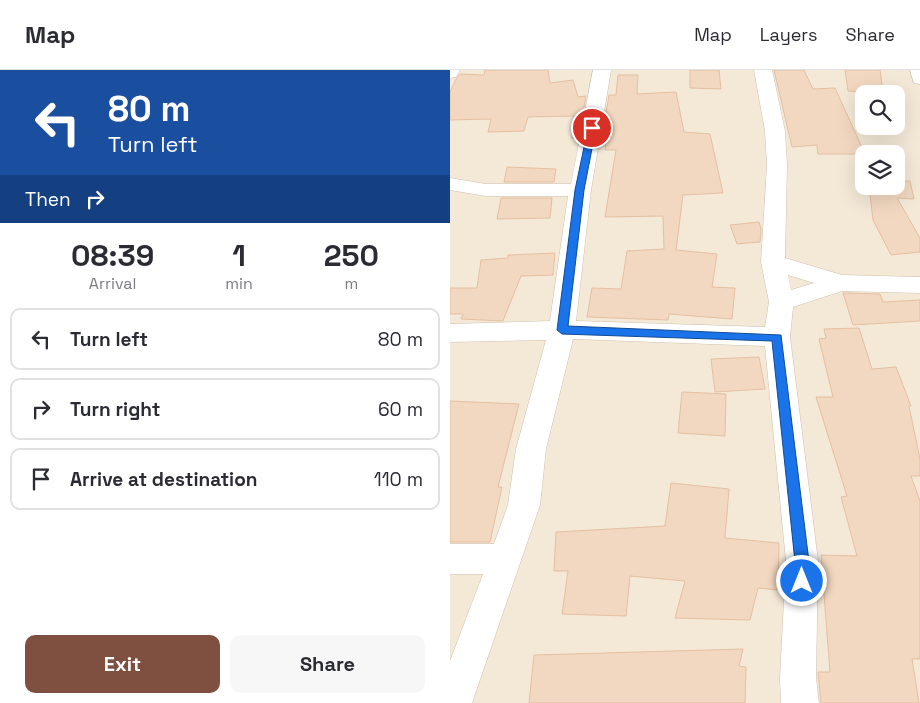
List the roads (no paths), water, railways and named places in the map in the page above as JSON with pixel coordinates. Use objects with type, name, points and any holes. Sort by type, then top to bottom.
[{"type":"street","points":[[453,703],[503,559],[524,505],[531,449],[562,330],[580,190],[602,70]]},
{"type":"street","points":[[763,70],[775,131],[777,165],[773,262],[780,302],[777,337],[802,562],[798,678],[800,703]]},
{"type":"street","points":[[919,70],[920,79]]},
{"type":"street","points":[[450,184],[486,190],[580,190]]},
{"type":"street","points":[[773,262],[841,283],[920,286]]},
{"type":"street","points":[[780,302],[841,283]]},
{"type":"street","points":[[450,333],[562,330],[777,337]]},
{"type":"street","points":[[450,559],[503,559]]}]
